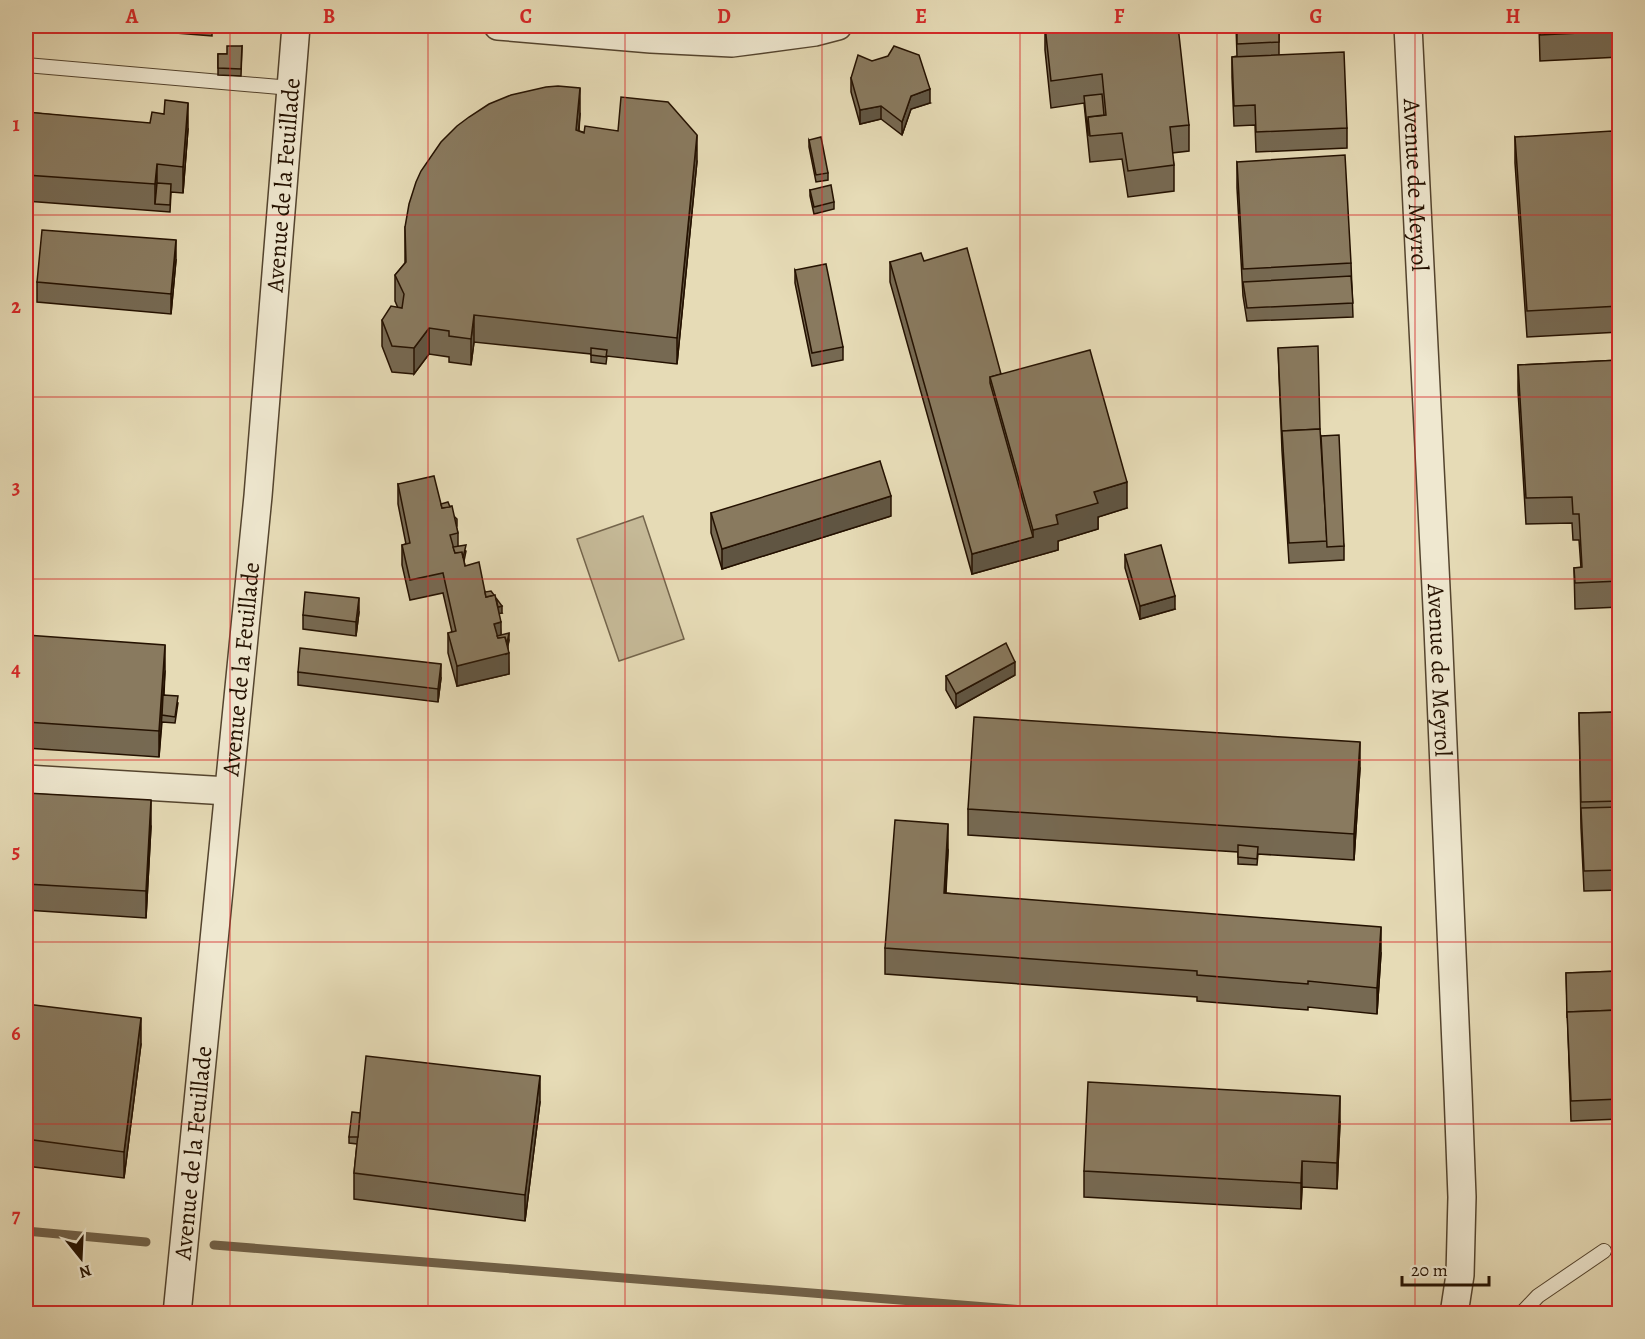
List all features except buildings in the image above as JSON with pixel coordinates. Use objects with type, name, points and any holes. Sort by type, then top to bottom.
[{"type":"street","name":"Avenue de la Feuillade","points":[[177,1314],[258,496],[296,26]]},
{"type":"street","points":[[498,26],[651,39],[732,43],[815,32],[838,26]]},
{"type":"street","name":"Avenue de Meyrol","points":[[1408,26],[1460,1127],[1462,1197],[1460,1275],[1454,1314]]},
{"type":"street","points":[[26,779],[228,791]]},
{"type":"lane","points":[[26,64],[291,88]]},
{"type":"lane","points":[[1521,1314],[1538,1296],[1604,1251]]},
{"type":"shaded area","points":[[643,516],[684,639],[619,661],[577,539]]},
{"type":"waterway","points":[[26,1231],[146,1242]]},
{"type":"waterway","points":[[214,1245],[1073,1314]]}]
